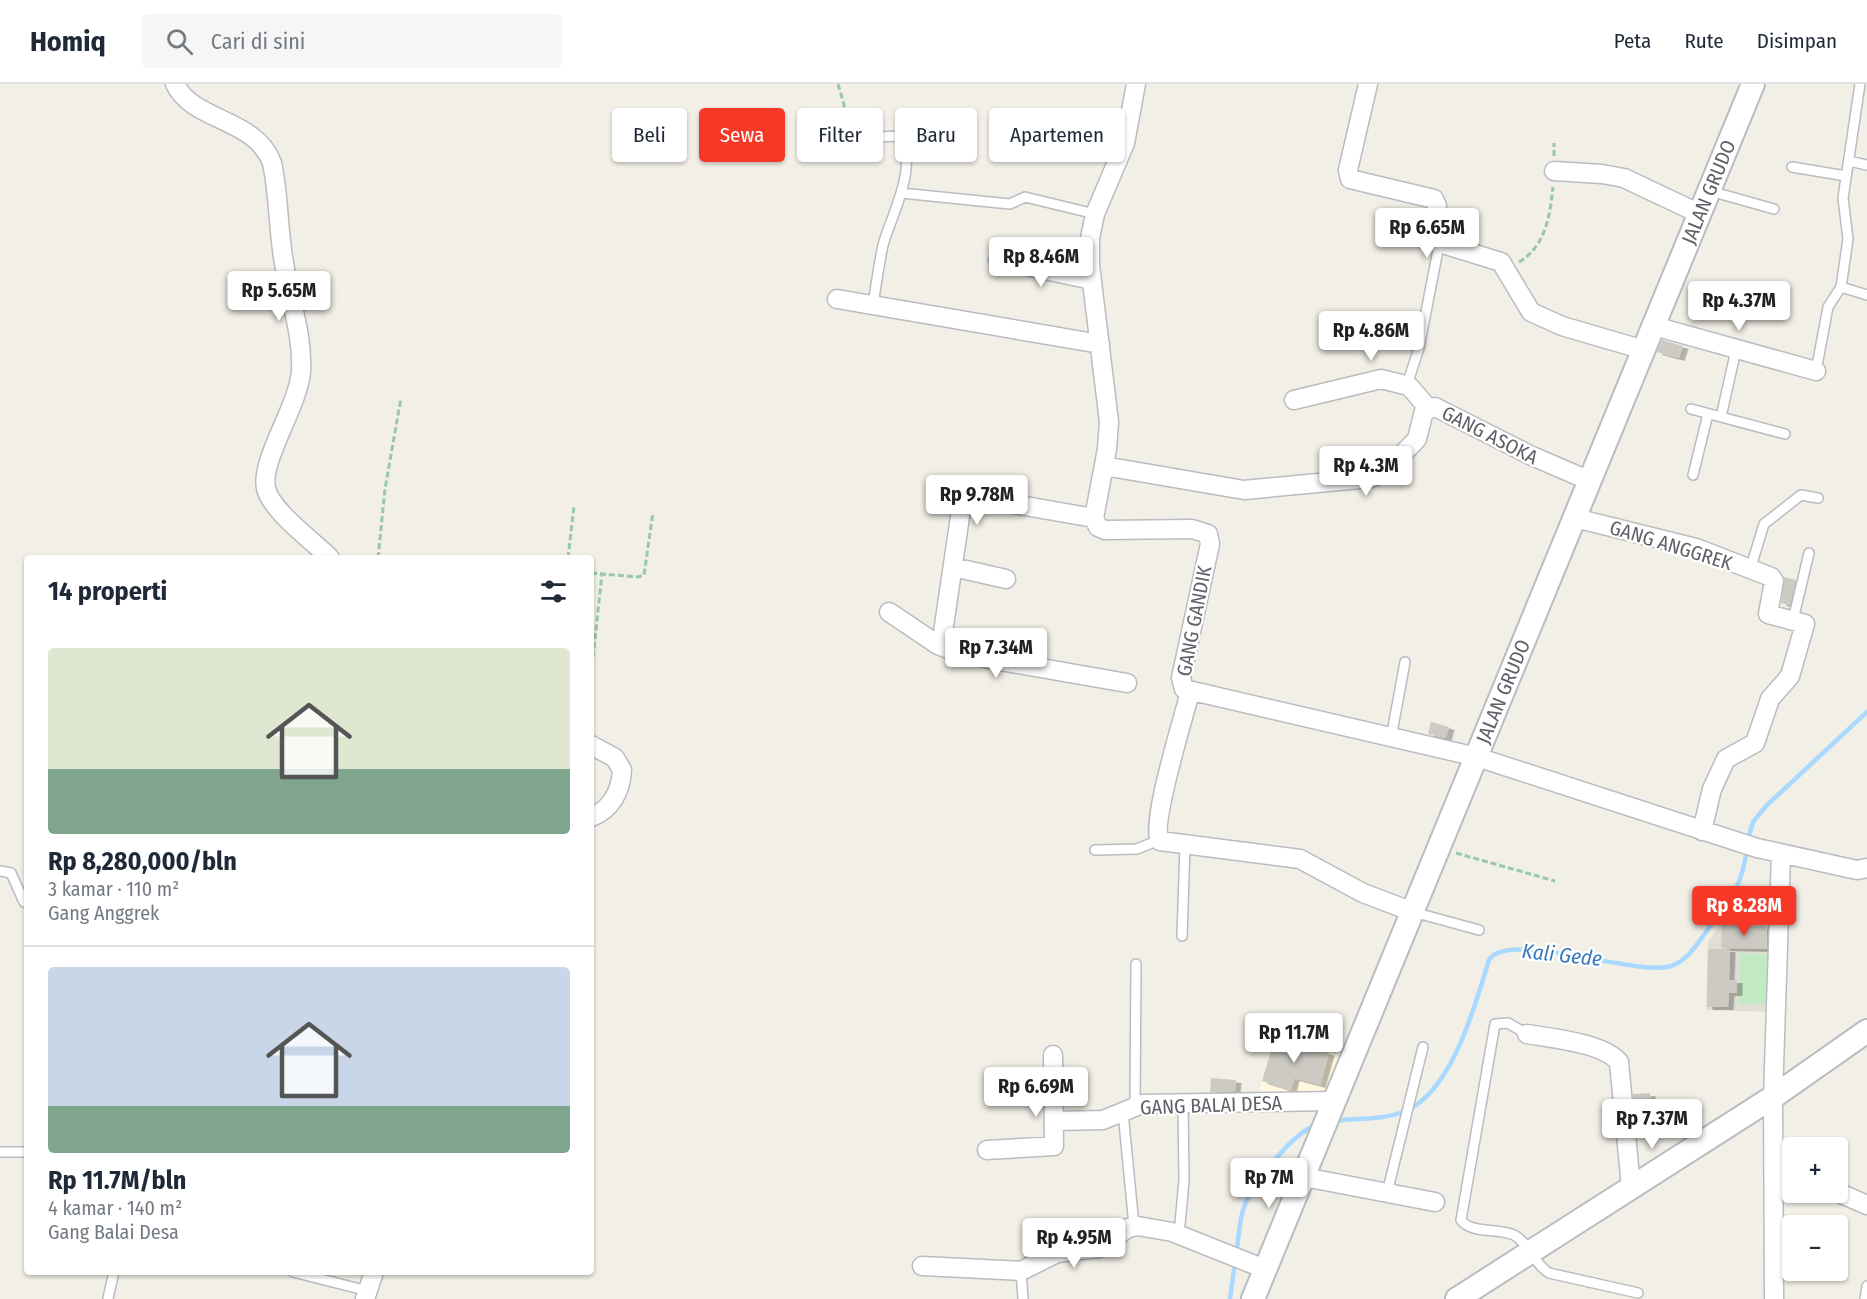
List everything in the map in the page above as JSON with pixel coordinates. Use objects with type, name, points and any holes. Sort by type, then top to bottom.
[{"type":"street","points":[[175,84],[187,99],[255,138],[267,151],[272,163],[284,265],[298,326],[301,370],[295,400],[269,464],[265,485],[273,502],[327,555]]},
{"type":"street","points":[[941,646],[962,503],[966,498],[974,497],[1094,518],[1104,466],[1109,422],[1092,280],[1090,238],[1095,214],[1125,142],[1136,84]]},
{"type":"street","points":[[1368,84],[1348,176],[1354,182],[1435,200],[1432,238],[1439,245],[1498,260],[1506,268],[1526,308],[1537,316],[1571,329],[1644,350]]},
{"type":"street","name":"JALAN GRUDO","points":[[1253,1299],[1753,84]]},
{"type":"street","points":[[1554,171],[1624,178],[1700,214]]},
{"type":"street","points":[[998,260],[1092,280]]},
{"type":"street","points":[[837,299],[1100,344]]},
{"type":"street","points":[[1654,326],[1816,370]]},
{"type":"street","points":[[1294,400],[1374,380],[1407,385],[1416,392],[1428,408]]},
{"type":"street","name":"GANG ASOKA","points":[[1104,466],[1244,490],[1366,479],[1385,472],[1417,439],[1423,415],[1428,408],[1442,408],[1532,456],[1590,481]]},
{"type":"street","name":"GANG GANDIK","points":[[1094,518],[1098,527],[1105,530],[1192,529],[1208,534],[1210,544],[1181,678],[1182,686],[1190,692],[1477,757],[1757,848],[1857,870],[1867,868]]},
{"type":"street","name":"GANG ANGGREK","points":[[1575,518],[1696,548],[1774,580],[1768,614],[1793,620]]},
{"type":"street","points":[[953,567],[1005,579]]},
{"type":"street","points":[[889,612],[941,646],[989,659],[1127,683]]},
{"type":"street","points":[[1702,831],[1712,789],[1725,759],[1755,743],[1770,699],[1790,676],[1805,626],[1793,620]]},
{"type":"street","points":[[1190,692],[1162,803],[1157,832],[1159,840],[1185,846],[1300,859],[1363,892],[1413,912]]},
{"type":"street","points":[[594,747],[615,758],[622,770],[612,804],[594,816]]},
{"type":"street","points":[[1773,1299],[1773,1097],[1781,854]]},
{"type":"street","points":[[1456,1299],[1773,1097],[1867,1031]]},
{"type":"street","points":[[1527,1034],[1585,1046],[1610,1054],[1619,1062],[1630,1187]]},
{"type":"street","points":[[987,1150],[1052,1148],[1054,1144],[1053,1055]]},
{"type":"street","name":"GANG BALAI DESA","points":[[1054,1121],[1103,1120],[1129,1108],[1183,1103],[1329,1117]]},
{"type":"street","points":[[1774,1156],[1782,1162]]},
{"type":"street","points":[[1304,1177],[1435,1202]]},
{"type":"street","points":[[1848,1197],[1867,1205]]},
{"type":"street","points":[[922,1266],[1022,1271],[1057,1252],[1101,1247],[1134,1226],[1152,1227],[1179,1234],[1265,1269]]},
{"type":"street","points":[[367,1295],[373,1275]]},
{"type":"lane","points":[[1816,370],[1828,307],[1841,288],[1848,239],[1842,206],[1860,84]]},
{"type":"lane","points":[[873,305],[883,248],[906,173],[900,137],[883,137]]},
{"type":"lane","points":[[1849,161],[1867,165]]},
{"type":"lane","points":[[1792,167],[1846,176]]},
{"type":"lane","points":[[1709,191],[1774,209]]},
{"type":"lane","points":[[901,193],[1010,204],[1025,197],[1095,214]]},
{"type":"lane","points":[[1407,385],[1419,348],[1439,245]]},
{"type":"lane","points":[[1841,288],[1867,296]]},
{"type":"lane","points":[[1721,417],[1736,350]]},
{"type":"lane","points":[[1691,410],[1785,434]]},
{"type":"lane","points":[[1693,475],[1708,414]]},
{"type":"lane","points":[[1750,570],[1767,520],[1800,495],[1818,498]]},
{"type":"lane","points":[[1793,620],[1809,553]]},
{"type":"lane","points":[[1391,738],[1405,662]]},
{"type":"lane","points":[[1095,850],[1137,849],[1159,840]]},
{"type":"lane","points":[[1182,936],[1185,846]]},
{"type":"lane","points":[[0,871],[11,873],[24,902]]},
{"type":"lane","points":[[1413,912],[1479,930]]},
{"type":"lane","points":[[1134,1226],[1129,1108],[1136,964]]},
{"type":"lane","points":[[1527,1034],[1508,1023],[1498,1022],[1494,1025],[1460,1218],[1465,1225],[1515,1236],[1543,1269],[1554,1275],[1638,1293]]},
{"type":"lane","points":[[1387,1193],[1423,1047]]},
{"type":"lane","points":[[1179,1234],[1184,1180],[1183,1103]]},
{"type":"lane","points":[[0,1152],[24,1152]]},
{"type":"lane","points":[[1022,1271],[1023,1299]]},
{"type":"lane","points":[[108,1298],[113,1275]]},
{"type":"lane","points":[[302,1275],[367,1295]]},
{"type":"lane","points":[[1866,1299],[1867,1286]]},
{"type":"path","points":[[838,84],[845,108]]},
{"type":"path","points":[[1506,268],[1527,258],[1542,236],[1550,218],[1554,143]]},
{"type":"path","points":[[378,555],[385,489],[401,398]]},
{"type":"path","points":[[568,555],[574,506]]},
{"type":"path","points":[[594,573],[638,577],[644,574],[653,512]]},
{"type":"path","points":[[594,647],[602,574]]},
{"type":"path","points":[[1439,848],[1555,881]]},
{"type":"shaded area","points":[[1721,924],[1776,926],[1773,1012],[1706,1010],[1708,942]]},
{"type":"shaded area","points":[[1275,1036],[1347,1058],[1332,1097],[1257,1097]]},
{"type":"green space","points":[[1740,953],[1770,954],[1768,1004],[1738,1004]]},
{"type":"building","points":[[1662,340],[1683,346],[1679,358],[1657,352]]},
{"type":"building","points":[[1784,577],[1796,580],[1790,605],[1781,603]]},
{"type":"building","points":[[1431,722],[1449,727],[1446,738],[1428,734]]},
{"type":"building","points":[[1722,924],[1767,926],[1767,949],[1721,948]]},
{"type":"building","points":[[1708,949],[1730,949],[1729,980],[1737,980],[1737,993],[1729,993],[1728,1007],[1707,1007]]},
{"type":"building","points":[[1275,1037],[1329,1053],[1320,1085],[1294,1078],[1291,1090],[1262,1081]]},
{"type":"building","points":[[1211,1078],[1236,1080],[1235,1091],[1210,1092]]},
{"type":"building","points":[[1650,1093],[1652,1118],[1636,1120],[1633,1094]]},
{"type":"waterway","name":"Kali Gede","points":[[1748,839],[1753,822],[1766,806],[1867,712]]},
{"type":"waterway","name":"Kali Gede","points":[[1334,1121],[1395,1115],[1420,1102],[1435,1087],[1448,1068],[1469,1023],[1489,960],[1501,952],[1520,949],[1546,951],[1654,968],[1678,963],[1695,947],[1732,895],[1743,871],[1747,848]]},
{"type":"waterway","name":"Kali Gede","points":[[1236,1253],[1242,1212],[1248,1197],[1286,1148],[1297,1137],[1317,1125]]},
{"type":"waterway","name":"Kali Gede","points":[[1230,1299],[1235,1262]]}]
